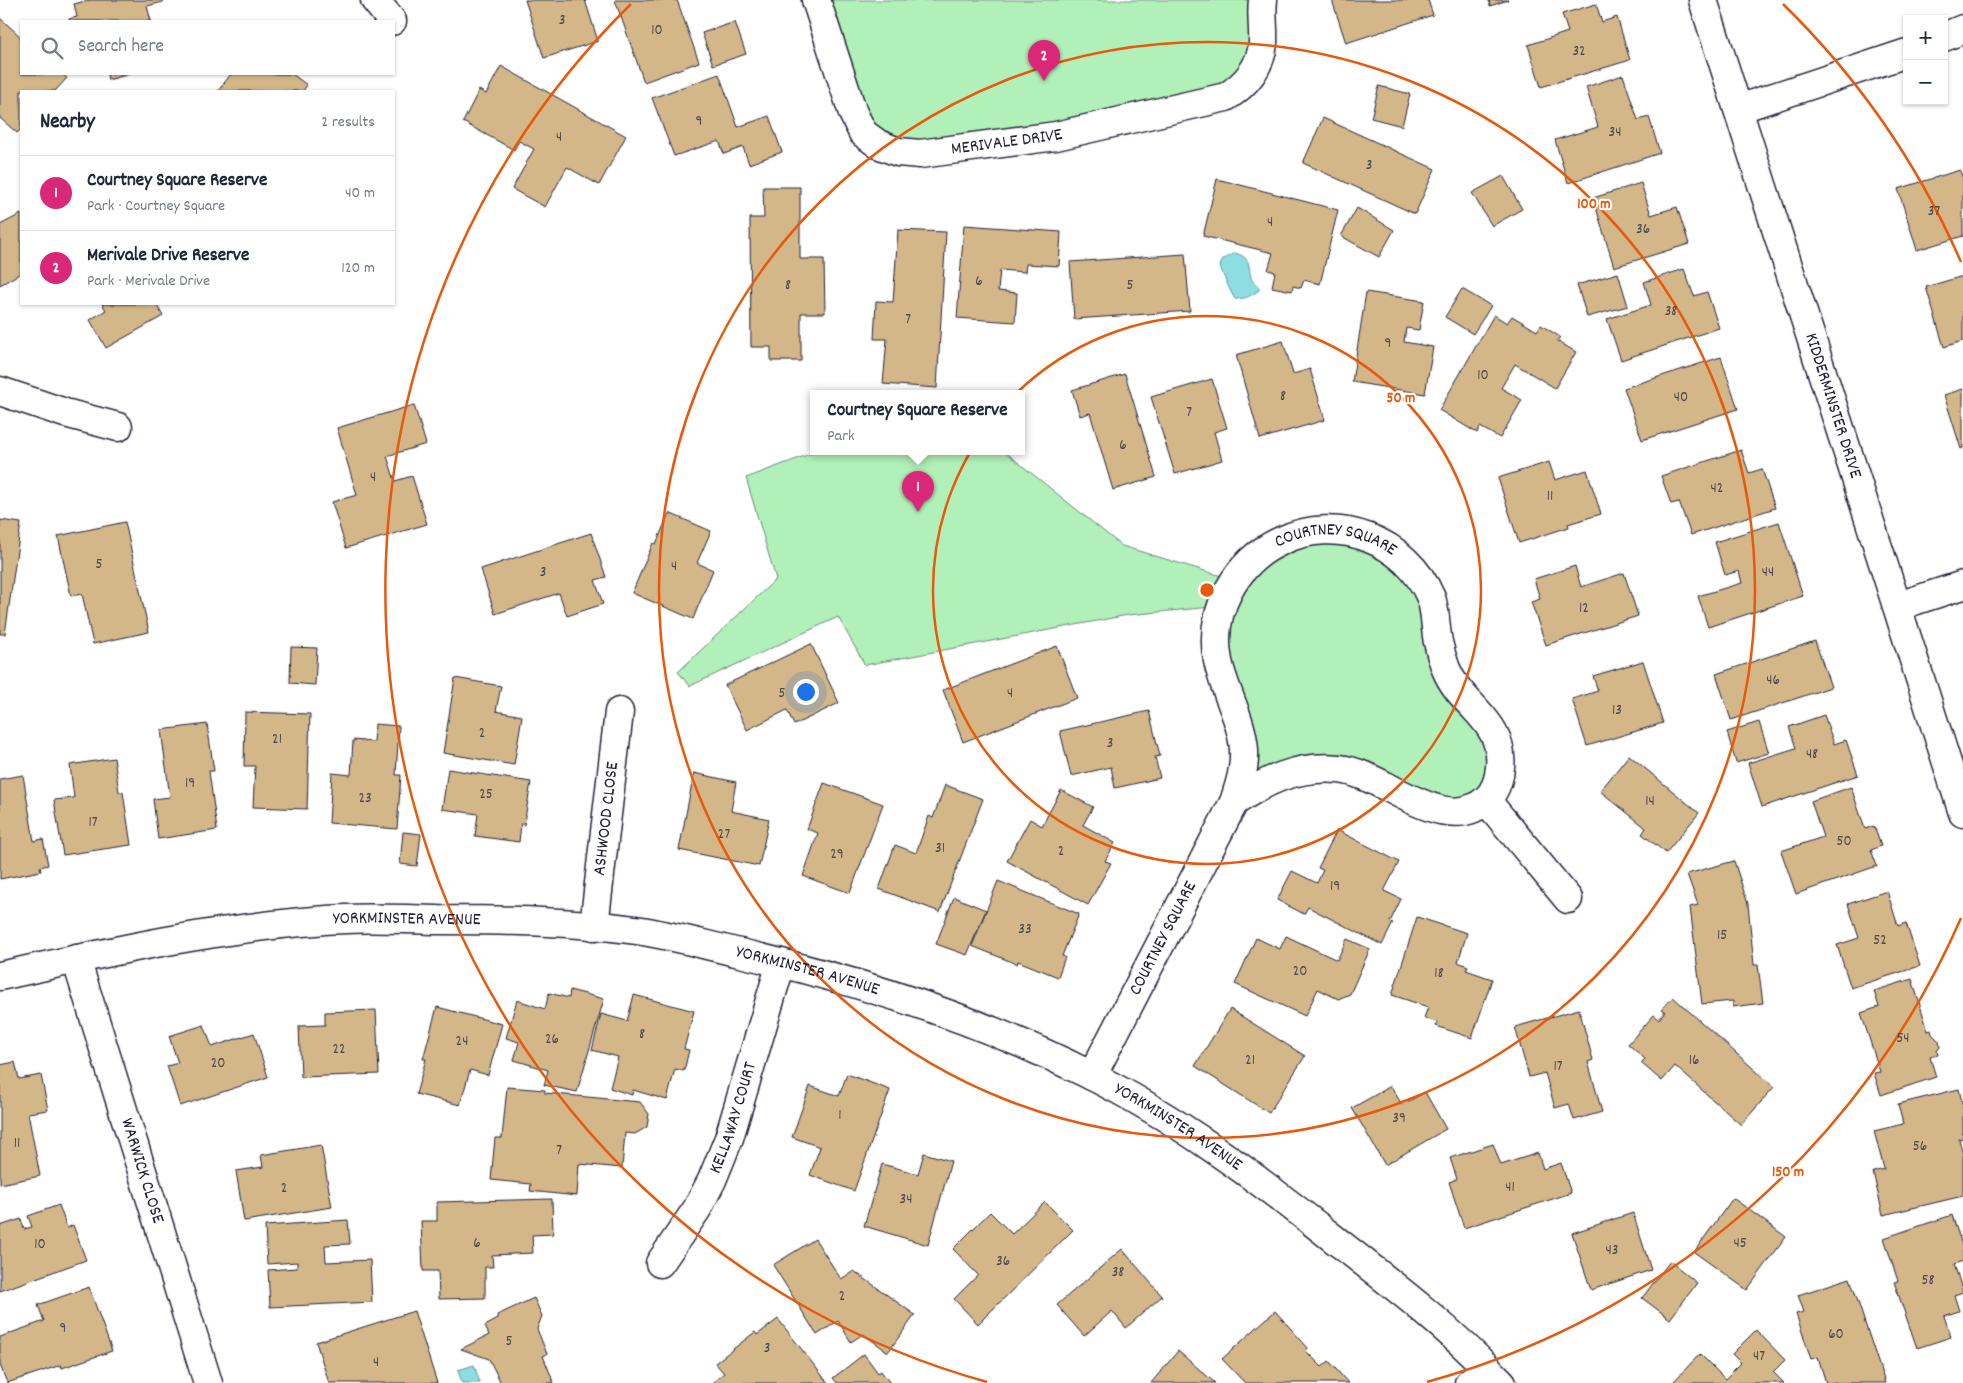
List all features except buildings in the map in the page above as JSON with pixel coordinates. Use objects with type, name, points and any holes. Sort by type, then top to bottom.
[{"type":"street","points":[[375,0],[391,20]]},
{"type":"street","name":"MERIVALE DRIVE","points":[[816,0],[853,113],[863,133],[878,144],[898,152],[920,154],[1056,136],[1226,97],[1240,88],[1251,75],[1260,58],[1263,43],[1261,15],[1263,0]]},
{"type":"street","points":[[1250,0],[1263,43]]},
{"type":"street","name":"KIDDERMINSTER DRIVE","points":[[1703,0],[1963,812]]},
{"type":"street","points":[[1948,35],[1963,29]]},
{"type":"street","points":[[1738,109],[1903,54]]},
{"type":"street","points":[[0,391],[65,413],[118,427]]},
{"type":"street","name":"COURTNEY SQUARE","points":[[1092,1076],[1234,802],[1244,763],[1244,748],[1237,718],[1217,658],[1218,629],[1225,595],[1239,574],[1262,551],[1279,541],[1298,534],[1335,529],[1353,532],[1384,545],[1399,554],[1413,569],[1424,584],[1432,602],[1438,642],[1455,687],[1491,726],[1498,742],[1501,758],[1499,773],[1492,794],[1486,800]]},
{"type":"street","points":[[1898,606],[1963,585]]},
{"type":"street","name":"ASHWOOD CLOSE","points":[[594,926],[620,712]]},
{"type":"street","points":[[1234,802],[1273,779],[1305,771],[1323,769],[1340,769],[1358,773],[1440,810],[1456,813],[1472,809],[1486,800],[1568,899]]},
{"type":"street","name":"YORKMINSTER AVENUE","points":[[0,976],[144,944],[205,934],[318,920],[385,918],[524,920],[639,931],[782,963],[932,1008],[1024,1044],[1092,1076],[1213,1148],[1276,1194],[1410,1298],[1486,1378]]},
{"type":"street","name":"WARWICK CLOSE","points":[[76,959],[208,1383]]},
{"type":"street","name":"KELLAWAY COURT","points":[[660,1263],[697,1208],[712,1180],[729,1138],[782,963]]},
{"type":"green space","points":[[816,0],[1250,0],[1251,75],[1056,136],[878,144]]},
{"type":"green space","points":[[810,454],[1009,455],[1122,546],[1235,580],[1298,534],[1399,554],[1438,642],[1498,742],[1472,809],[1340,769],[1234,802],[1222,606],[1128,615],[865,665],[838,617],[690,686],[678,672],[776,579],[746,478]]},
{"type":"water","points":[[1235,253],[1247,260],[1251,278],[1259,287],[1259,290],[1248,297],[1235,299],[1220,266],[1223,259]]},
{"type":"water","points":[[474,1365],[480,1383],[462,1383],[458,1370]]},
{"type":"place","name":"Merivale Drive Reserve","points":[[1044,81]]},
{"type":"place","name":"Courtney Square Reserve","points":[[918,512]]}]
